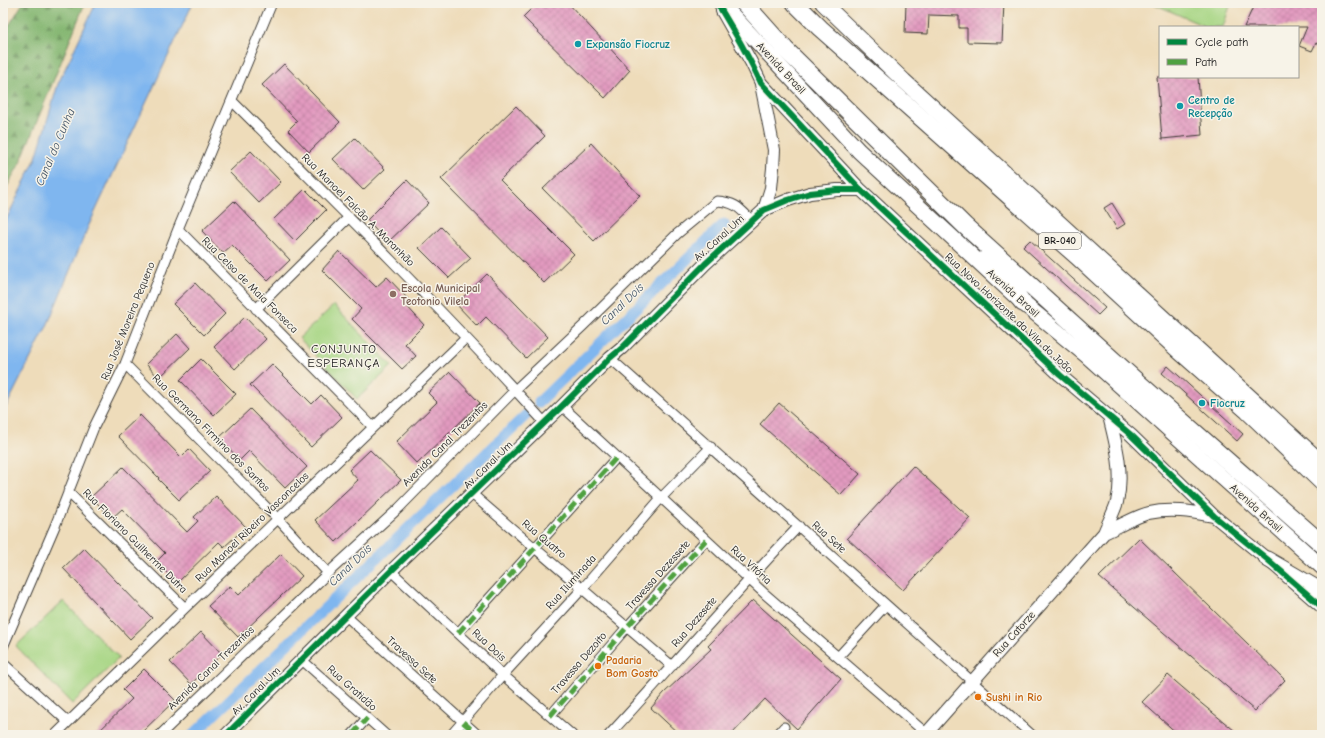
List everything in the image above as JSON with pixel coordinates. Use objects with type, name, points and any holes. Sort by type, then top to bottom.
[{"type":"highway","name":"Avenida Brasil","points":[[721,3],[859,151],[1023,303],[1086,355],[1322,567]]},
{"type":"highway","name":"Avenida Brasil","points":[[744,3],[785,49],[965,226],[1127,372],[1322,544]]},
{"type":"highway","name":"BR-040","points":[[795,3],[820,28],[1078,257],[1180,351],[1248,410],[1322,482]]},
{"type":"highway","points":[[823,3],[904,81],[1322,463]]},
{"type":"highway","points":[[965,226],[1023,303]]},
{"type":"highway","points":[[1266,559],[1322,592]]},
{"type":"street","name":"Rua José Moreira Pequeno","points":[[3,647],[55,526],[94,427],[125,364],[178,229],[272,3]]},
{"type":"street","name":"Rua Novo Horizonte da Vila do João","points":[[717,3],[734,30],[761,83],[861,190],[1060,375],[1131,435],[1214,516],[1322,607]]},
{"type":"street","points":[[761,83],[774,150],[771,188],[764,210]]},
{"type":"street","name":"Rua Manoel Falcão A. Maranhão","points":[[232,100],[349,217],[466,338],[545,423]]},
{"type":"street","points":[[764,210],[788,200],[810,194],[836,190],[861,190]]},
{"type":"street","name":"Avenida Canal Trezentos","points":[[160,735],[328,573],[399,508],[515,390],[677,234],[717,201],[727,201],[737,206],[752,222]]},
{"type":"street","name":"Av. Canal Um","points":[[226,735],[391,571],[622,348],[705,264],[764,210]]},
{"type":"street","points":[[256,309],[349,217]]},
{"type":"street","name":"Rua Celso de Maia Fonseca","points":[[178,229],[373,427]]},
{"type":"street","name":"Rua Manoel Ribeiro Vasconcelos","points":[[55,735],[466,338]]},
{"type":"street","name":"Rua Sete","points":[[610,358],[711,446],[1032,735]]},
{"type":"street","name":"Rua Germano Firmino dos Santos","points":[[125,364],[278,519],[328,573]]},
{"type":"street","name":"Rua Vitória","points":[[562,406],[748,578],[927,734]]},
{"type":"street","name":"Rua Catorze","points":[[927,734],[1104,533],[1117,502],[1120,470],[1117,447],[1109,416]]},
{"type":"street","name":"Rua Iluminada","points":[[451,735],[503,675],[583,588],[661,498],[711,446]]},
{"type":"street","points":[[458,633],[617,457]]},
{"type":"street","name":"Rua Floriano Guilherme Dutra","points":[[68,492],[185,608]]},
{"type":"street","name":"Rua Quatro","points":[[472,494],[672,666]]},
{"type":"street","name":"Rua Catorze","points":[[1104,533],[1148,513],[1167,510],[1188,511],[1214,516]]},
{"type":"street","name":"Rua Dezesete","points":[[609,735],[672,666],[748,578],[799,526]]},
{"type":"street","name":"Travessa Dezessete","points":[[627,627],[706,540]]},
{"type":"street","name":"Rua Dois","points":[[391,571],[503,675],[572,735]]},
{"type":"street","points":[[838,657],[886,605]]},
{"type":"street","name":"Travessa Sete","points":[[346,616],[478,735]]},
{"type":"street","name":"Travessa Dezoito","points":[[550,716],[627,627]]},
{"type":"street","name":"Rua Gratidão","points":[[302,660],[386,735]]},
{"type":"street","points":[[3,663],[68,722]]},
{"type":"street","points":[[352,735],[367,718]]},
{"type":"street","points":[[776,735],[784,726]]},
{"type":"green space","points":[[23,3],[85,3],[20,163],[3,194],[3,35]]},
{"type":"green space","points":[[1152,3],[1231,3],[1223,26],[1204,26]]},
{"type":"green space","points":[[334,305],[392,366],[357,399],[299,338]]},
{"type":"green space","points":[[63,601],[119,658],[72,704],[16,646]]},
{"type":"water","name":"Canal do Cunha","points":[[96,3],[193,3],[88,227],[47,326],[3,413],[3,226],[36,158],[58,84]]},
{"type":"building","name":"Expansão Fiocruz","points":[[537,3],[568,3],[630,70],[605,98],[523,17]]},
{"type":"building","points":[[906,3],[1004,3],[1002,43],[967,42],[967,28],[959,28],[959,16],[929,15],[928,34],[905,33]]},
{"type":"building","points":[[1255,3],[1322,3],[1322,46],[1316,43],[1312,51],[1299,46],[1307,27],[1244,26]]},
{"type":"building","points":[[284,64],[340,122],[309,152],[288,130],[297,121],[262,85]]},
{"type":"building","name":"Centro de Recepção","points":[[1157,77],[1198,78],[1202,135],[1162,139]]},
{"type":"building","points":[[516,106],[545,136],[500,180],[574,254],[544,283],[441,179]]},
{"type":"building","points":[[355,138],[385,169],[363,190],[333,159]]},
{"type":"building","points":[[591,143],[640,196],[594,241],[543,189]]},
{"type":"building","points":[[251,151],[281,182],[259,203],[229,172]]},
{"type":"building","points":[[407,180],[429,203],[387,243],[367,220]]},
{"type":"building","points":[[305,189],[326,210],[295,241],[274,219]]},
{"type":"building","points":[[234,201],[290,260],[268,281],[232,245],[223,253],[202,231]]},
{"type":"building","points":[[1112,203],[1125,224],[1117,229],[1104,208]]},
{"type":"building","points":[[441,227],[471,258],[449,278],[419,248]]},
{"type":"building","points":[[1030,240],[1105,308],[1098,315],[1023,247]]},
{"type":"building","points":[[339,251],[376,287],[387,277],[408,299],[404,303],[424,325],[405,344],[416,356],[402,369],[352,319],[361,309],[322,270]]},
{"type":"building","points":[[487,274],[548,337],[526,358],[486,317],[477,326],[456,304]]},
{"type":"building","points":[[195,283],[225,314],[204,335],[173,304]]},
{"type":"building","points":[[245,317],[266,339],[235,369],[214,347]]},
{"type":"building","points":[[177,334],[190,348],[159,378],[146,364]]},
{"type":"building","points":[[201,359],[236,394],[214,415],[180,380]]},
{"type":"building","points":[[272,364],[312,404],[321,395],[342,417],[311,447],[250,385]]},
{"type":"building","name":"Fiocruz","points":[[1168,366],[1243,434],[1237,441],[1162,373]]},
{"type":"building","points":[[450,372],[480,403],[417,464],[396,442],[437,402],[428,393]]},
{"type":"building","points":[[779,403],[860,474],[841,495],[760,424]]},
{"type":"building","points":[[250,409],[307,467],[285,488],[249,451],[240,460],[219,438]]},
{"type":"building","points":[[140,415],[181,457],[189,449],[210,471],[179,500],[118,436]]},
{"type":"building","points":[[370,450],[401,480],[336,542],[315,520],[358,480],[349,470]]},
{"type":"building","points":[[913,466],[970,518],[903,590],[847,538]]},
{"type":"building","points":[[123,467],[187,532],[198,521],[194,517],[216,496],[246,527],[224,547],[219,542],[177,583],[156,562],[165,553],[122,509],[112,518],[91,497]]},
{"type":"building","points":[[1139,538],[1285,680],[1255,711],[1099,577]]},
{"type":"building","points":[[84,548],[152,618],[130,639],[63,568]]},
{"type":"building","points":[[281,554],[302,576],[238,637],[208,606],[230,586],[239,595]]},
{"type":"building","points":[[753,600],[841,679],[797,729],[765,699],[731,735],[680,735],[651,708],[664,693],[711,649],[708,646]]},
{"type":"building","points":[[201,632],[222,654],[191,684],[170,662]]},
{"type":"building","points":[[144,669],[175,700],[139,735],[95,735],[132,699],[123,690]]},
{"type":"building","points":[[1168,675],[1240,735],[1179,735],[1142,702]]},
{"type":"waterway","name":"Canal Dois","points":[[539,402],[724,224]]},
{"type":"waterway","name":"Canal Dois","points":[[193,735],[526,415]]},
{"type":"marked path","points":[[458,633],[617,457]]},
{"type":"marked path","points":[[550,716],[627,627],[706,540]]},
{"type":"marked path","points":[[352,735],[367,718]]},
{"type":"marked path","points":[[463,722],[478,735]]},
{"type":"cycle path","points":[[717,3],[740,42],[761,83],[861,190],[1060,375],[1131,435],[1214,516],[1267,559],[1322,607]]},
{"type":"cycle path","points":[[226,735],[391,571],[622,348],[705,264],[764,210],[810,193],[837,190],[861,190]]},
{"type":"place","name":"Expansão Fiocruz","points":[[578,44]]},
{"type":"place","name":"Centro de Recepção","points":[[1180,106]]},
{"type":"place","name":"Escola Municipal Teotonio Vilela","points":[[393,294]]},
{"type":"place","name":"Fiocruz","points":[[1202,403]]},
{"type":"place","name":"Padaria Bom Gosto","points":[[598,666]]},
{"type":"place","name":"Sushi in Rio","points":[[978,697]]},
{"type":"district","name":"CONJUNTO ESPERANÇA","points":[[344,356]]}]
